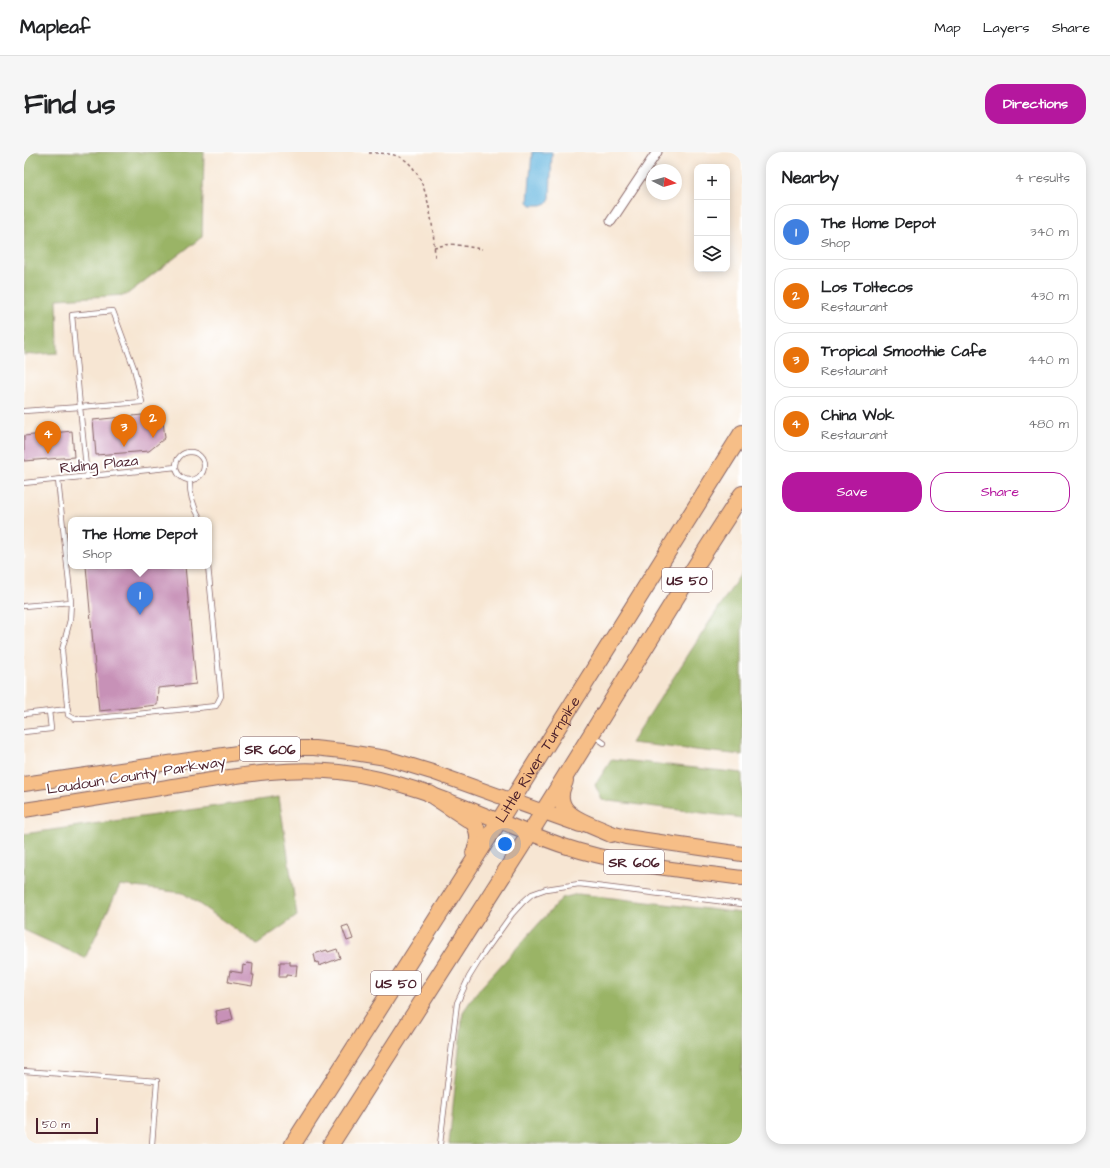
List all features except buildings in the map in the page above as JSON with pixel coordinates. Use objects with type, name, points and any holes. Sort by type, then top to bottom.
[{"type":"highway","name":"Little River Turnpike","points":[[293,1144],[499,821],[742,433]]},
{"type":"highway","name":"Little River Turnpike","points":[[331,1144],[530,833],[572,763],[742,494]]},
{"type":"highway","points":[[572,763],[562,790],[562,803],[564,808],[575,818],[611,834]]},
{"type":"highway","points":[[430,794],[474,823],[477,829],[477,845],[461,880]]},
{"type":"main road","name":"Loudoun County Parkway","points":[[24,784],[258,750],[314,748],[366,754],[405,763],[542,812],[611,834],[742,854]]},
{"type":"main road","name":"Loudoun County Parkway","points":[[24,810],[245,775],[286,770],[317,770],[361,775],[398,783],[565,846],[602,857],[742,878]]},
{"type":"street","points":[[611,221],[657,152]]},
{"type":"lane","points":[[24,411],[80,407],[142,402],[134,368],[113,311],[72,315],[80,407],[87,477]]},
{"type":"lane","points":[[193,452],[201,456],[204,464],[202,474],[195,480],[190,480],[182,478],[176,467],[177,459],[184,453],[193,452]]},
{"type":"lane","name":"Riding Plaza","points":[[24,483],[176,467]]},
{"type":"lane","points":[[58,480],[71,602],[70,620],[62,650],[68,715],[75,719],[81,719],[216,706],[221,696],[208,569]]},
{"type":"lane","points":[[190,480],[189,490],[199,517]]},
{"type":"lane","points":[[24,606],[71,602]]},
{"type":"lane","points":[[24,714],[68,709]]},
{"type":"lane","points":[[24,732],[50,729],[49,711]]},
{"type":"lane","points":[[591,734],[604,743]]},
{"type":"lane","points":[[440,1144],[457,1003],[469,977],[490,945],[512,914],[532,894],[559,886],[579,884],[599,885],[742,904]]},
{"type":"lane","points":[[24,1071],[157,1081],[152,1144]]},
{"type":"path","points":[[369,153],[393,154],[405,160],[420,177],[430,214],[435,259]]},
{"type":"path","points":[[434,247],[451,244],[482,248]]},
{"type":"green space","points":[[24,152],[204,152],[202,237],[126,295],[57,299],[58,353],[24,355]]},
{"type":"green space","points":[[742,572],[742,755],[631,743]]},
{"type":"green space","points":[[612,759],[742,773],[742,818],[602,800],[595,785]]},
{"type":"green space","points":[[279,797],[297,916],[257,944],[183,893],[120,885],[85,958],[24,930],[24,834]]},
{"type":"green space","points":[[578,894],[742,913],[742,1144],[449,1144],[463,1012],[476,993],[562,898]]},
{"type":"water","points":[[532,152],[552,152],[550,198],[547,203],[542,205],[531,205],[528,202]]},
{"type":"place","name":"Los Toltecos","points":[[153,438]]},
{"type":"place","name":"Tropical Smoothie Cafe","points":[[124,447]]},
{"type":"place","name":"China Wok","points":[[48,454]]},
{"type":"place","name":"The Home Depot","points":[[140,615]]}]
